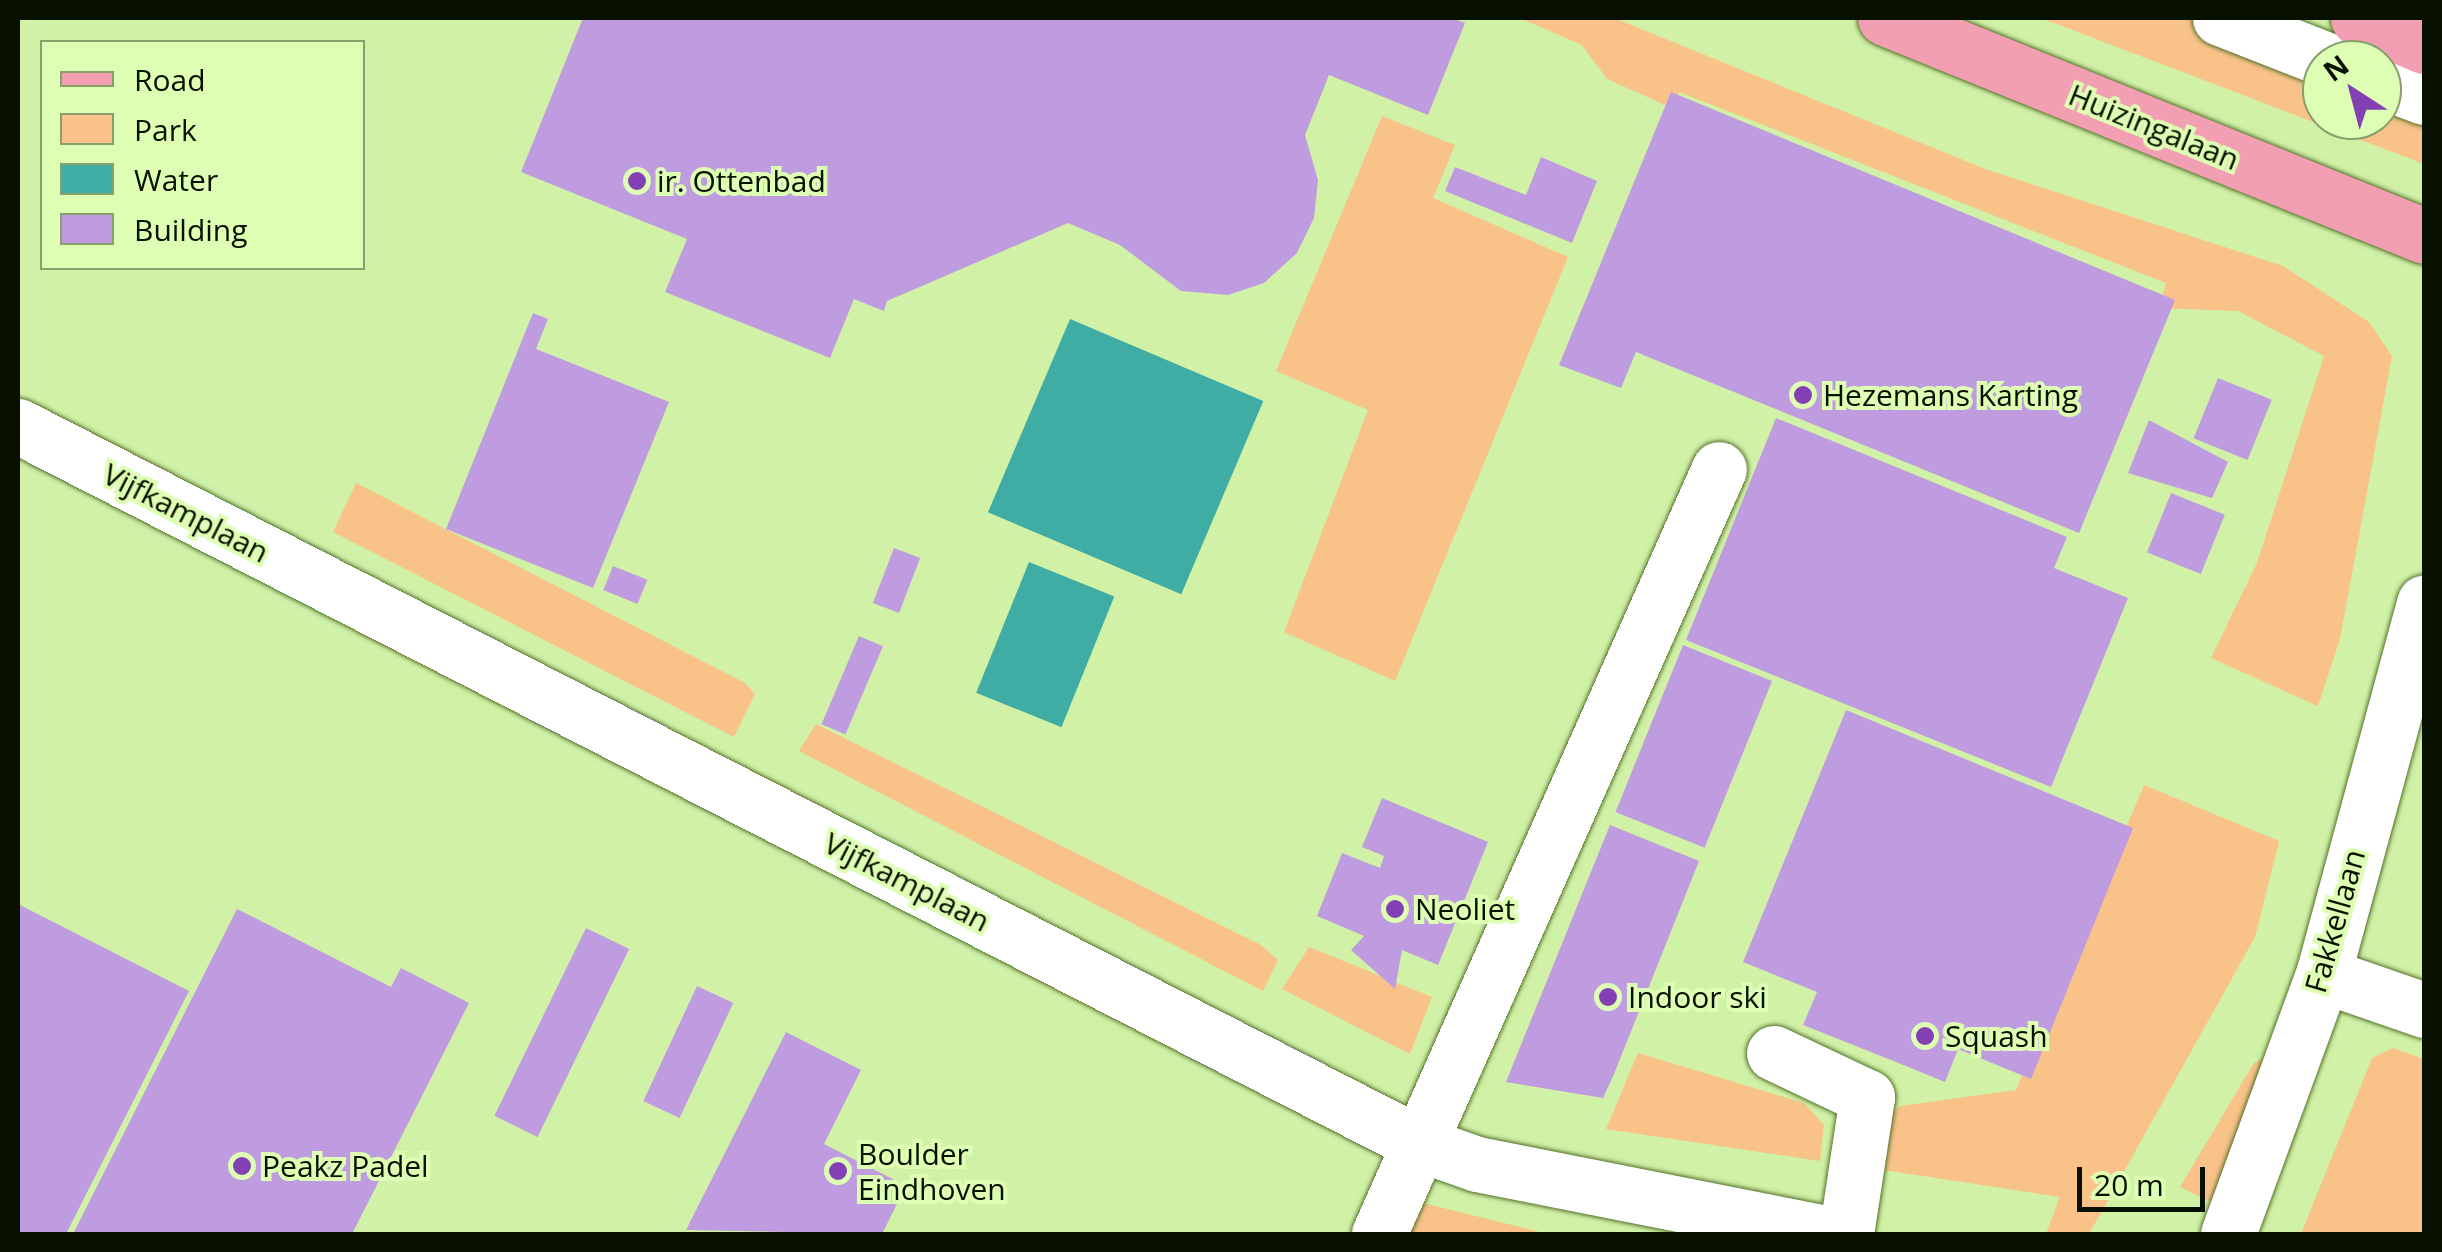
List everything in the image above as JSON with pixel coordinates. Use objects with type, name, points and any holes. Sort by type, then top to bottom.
[{"type":"main road","name":"Huizingalaan","points":[[1884,18],[2424,236]]},
{"type":"main road","points":[[2358,18],[2424,46]]},
{"type":"street","points":[[2220,18],[2302,50]]},
{"type":"street","name":"Vijfkamplaan","points":[[18,426],[1420,1144],[1477,1164],[1832,1234]]},
{"type":"street","points":[[1379,1234],[1719,469]]},
{"type":"street","name":"Fakkellaan","points":[[2228,1234],[2323,974],[2424,602]]},
{"type":"street","points":[[2323,974],[2424,1010]]},
{"type":"street","points":[[1774,1053],[1867,1098],[1846,1234]]},
{"type":"green space","points":[[1520,18],[1614,18],[1988,170],[2283,266],[2369,322],[2392,356],[2340,639],[2318,706],[2211,658],[2257,563],[2324,356],[2238,311],[2159,308],[2166,283],[1679,92],[1672,108],[1607,79],[1582,45]]},
{"type":"green space","points":[[2041,18],[2186,18],[2302,62],[2302,117]]},
{"type":"green space","points":[[2402,102],[2424,110],[2424,164],[2361,140],[2402,140]]},
{"type":"green space","points":[[1382,116],[1455,145],[1433,198],[1568,257],[1395,681],[1284,632],[1368,410],[1276,371]]},
{"type":"green space","points":[[356,483],[745,683],[755,694],[734,737],[333,532]]},
{"type":"green space","points":[[816,724],[1261,945],[1278,960],[1263,991],[799,751]]},
{"type":"green space","points":[[2144,785],[2279,841],[2255,937],[2089,1234],[2046,1234],[2060,1197],[1871,1168],[1883,1122],[1900,1106],[2016,1090]]},
{"type":"green space","points":[[1309,947],[1432,997],[1410,1054],[1282,989]]},
{"type":"green space","points":[[2393,1048],[2424,1059],[2424,1234],[2301,1234],[2372,1058]]},
{"type":"green space","points":[[1638,1053],[1804,1103],[1824,1125],[1820,1161],[1606,1129]]},
{"type":"green space","points":[[2267,1056],[2213,1203],[2180,1187],[2254,1063]]},
{"type":"green space","points":[[1415,1201],[1548,1234],[1396,1234]]},
{"type":"water","points":[[1070,319],[1263,401],[1181,594],[988,512]]},
{"type":"water","points":[[1029,562],[1114,596],[1061,727],[976,693]]},
{"type":"building","points":[[583,18],[1451,18],[1465,23],[1428,115],[1329,75],[1305,135],[1318,180],[1314,218],[1297,253],[1264,283],[1228,295],[1181,291],[1120,245],[1068,223],[887,301],[884,311],[854,299],[830,358],[665,292],[687,239],[521,172]]},
{"type":"building","points":[[1671,92],[2175,300],[2079,533],[1636,352],[1621,388],[1559,365]]},
{"type":"building","points":[[1541,157],[1597,181],[1572,243],[1445,191],[1455,167],[1526,195]]},
{"type":"building","points":[[533,313],[548,319],[536,349],[669,402],[593,588],[446,529]]},
{"type":"building","points":[[2218,378],[2272,400],[2247,460],[2194,438]]},
{"type":"building","points":[[1776,418],[2067,537],[2054,568],[2128,598],[2051,787],[1686,640]]},
{"type":"building","points":[[2149,420],[2228,462],[2212,498],[2128,473]]},
{"type":"building","points":[[2171,493],[2225,515],[2201,574],[2147,552]]},
{"type":"building","points":[[894,548],[920,558],[899,613],[873,603]]},
{"type":"building","points":[[613,566],[647,580],[638,604],[603,590]]},
{"type":"building","points":[[859,636],[883,646],[845,735],[821,724]]},
{"type":"building","points":[[1683,645],[1772,681],[1705,848],[1616,812]]},
{"type":"building","points":[[1846,710],[2133,828],[2031,1079],[1958,1049],[1945,1082],[1803,1025],[1817,992],[1743,962]]},
{"type":"building","points":[[1382,798],[1488,842],[1438,965],[1402,950],[1395,989],[1351,950],[1364,936],[1317,916],[1342,853],[1380,868],[1384,856],[1362,847]]},
{"type":"building","points":[[1610,825],[1699,861],[1614,1074],[1603,1098],[1506,1082]]},
{"type":"building","points":[[18,904],[189,991],[66,1234],[18,1234]]},
{"type":"building","points":[[237,909],[391,987],[401,968],[469,1003],[352,1234],[73,1234]]},
{"type":"building","points":[[586,928],[629,949],[538,1137],[494,1116]]},
{"type":"building","points":[[697,986],[733,1003],[680,1118],[643,1101]]},
{"type":"building","points":[[786,1032],[861,1070],[824,1144],[906,1186],[882,1234],[686,1230]]},
{"type":"place","name":"ir. Ottenbad","points":[[637,181]]},
{"type":"place","name":"Hezemans Karting","points":[[1803,395]]},
{"type":"place","name":"Neoliet","points":[[1395,909]]},
{"type":"place","name":"Indoor ski","points":[[1608,997]]},
{"type":"place","name":"Squash","points":[[1925,1036]]},
{"type":"place","name":"Peakz Padel","points":[[242,1166]]},
{"type":"place","name":"Boulder Eindhoven","points":[[838,1171]]}]
